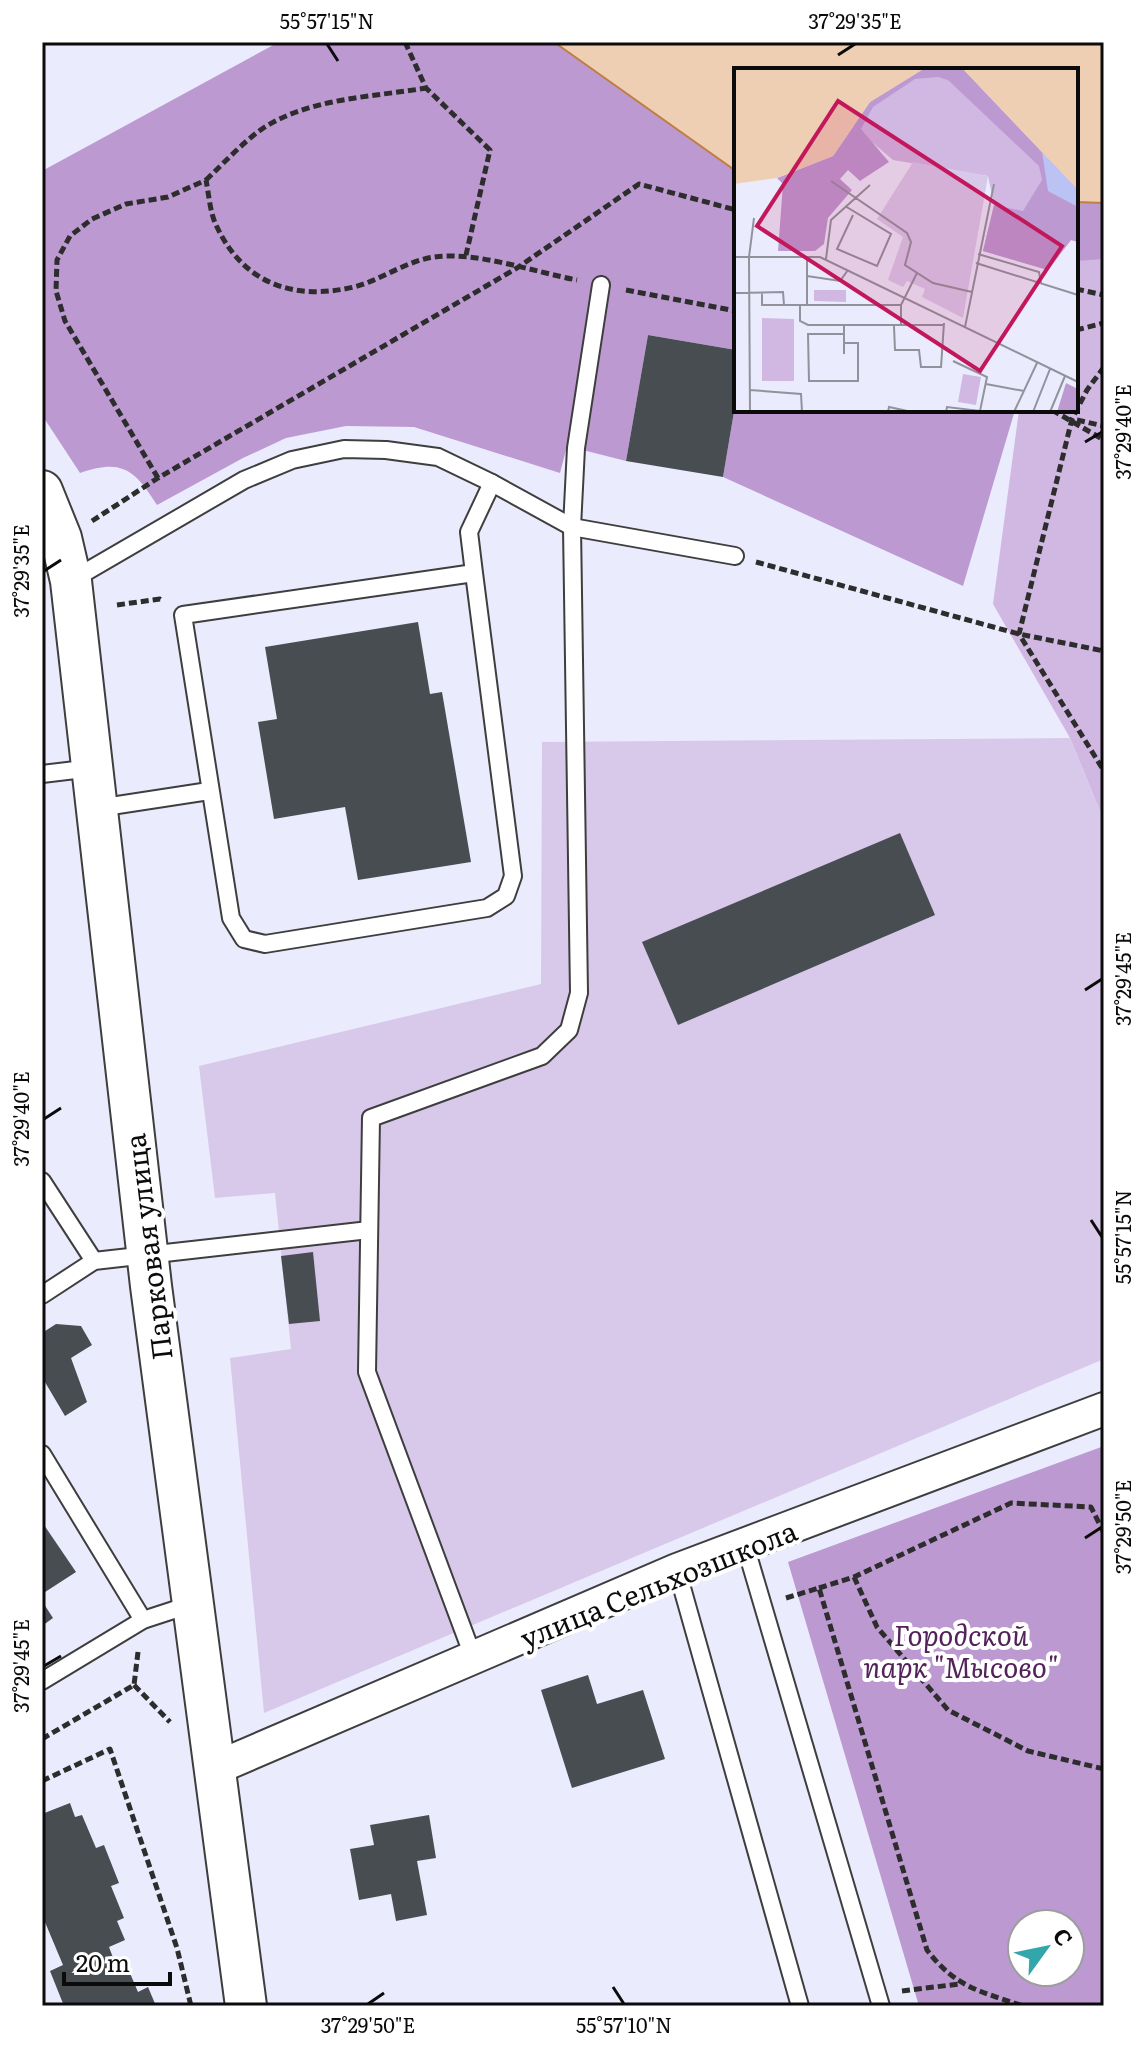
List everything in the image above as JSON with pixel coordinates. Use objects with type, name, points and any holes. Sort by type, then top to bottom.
[{"type":"street","name":"Парковая улица","points":[[42,491],[61,538],[71,581],[147,1255],[246,2006]]},
{"type":"street","name":"улица Сельхозшкола","points":[[216,1768],[677,1570],[1104,1409]]},
{"type":"lane","points":[[474,1659],[367,1372],[371,1118],[542,1056],[569,1030],[579,993],[572,527],[576,448],[601,285]]},
{"type":"lane","points":[[71,581],[244,480],[292,460],[344,449],[386,450],[438,457],[572,527],[735,556]]},
{"type":"lane","points":[[474,573],[183,615],[231,918],[244,939],[265,944],[354,930],[487,908],[506,896],[513,876],[469,532],[492,483]]},
{"type":"lane","points":[[42,774],[93,768]]},
{"type":"lane","points":[[98,808],[209,791]]},
{"type":"lane","points":[[42,1181],[94,1261]]},
{"type":"lane","points":[[42,1295],[94,1261],[369,1230]]},
{"type":"lane","points":[[42,1454],[143,1620]]},
{"type":"lane","points":[[745,1545],[879,2000]]},
{"type":"lane","points":[[677,1570],[800,2006]]},
{"type":"lane","points":[[42,1681],[143,1620],[194,1604]]},
{"type":"path","points":[[405,42],[426,88],[490,150],[466,255]]},
{"type":"path","points":[[158,478],[65,321],[56,291],[57,260],[70,236],[92,219],[126,204],[168,197],[206,180],[262,129],[294,113],[426,88]]},
{"type":"path","points":[[206,180],[215,225],[240,264],[274,286],[316,292],[354,287],[430,257],[466,255],[734,311]]},
{"type":"path","points":[[85,525],[158,478],[517,268],[639,184],[734,209]]},
{"type":"path","points":[[1078,289],[1104,295]]},
{"type":"path","points":[[1078,330],[1104,323]]},
{"type":"path","points":[[1078,407],[1104,367]]},
{"type":"path","points":[[1056,412],[1104,440]]},
{"type":"path","points":[[1076,412],[1019,634],[1104,771]]},
{"type":"path","points":[[1072,419],[1104,426]]},
{"type":"path","points":[[735,556],[1019,634],[1104,651]]},
{"type":"path","points":[[117,605],[160,599],[183,615]]},
{"type":"path","points":[[763,1605],[854,1577],[1011,1503],[1091,1507],[1104,1533]]},
{"type":"path","points":[[854,1577],[877,1627],[948,1710],[1028,1751],[1104,1769]]},
{"type":"path","points":[[819,1588],[927,1950],[942,1969],[960,1984],[1023,2006]]},
{"type":"path","points":[[42,1739],[134,1685],[143,1620]]},
{"type":"path","points":[[42,1781],[110,1749],[177,1948],[191,2006]]},
{"type":"path","points":[[879,2000],[960,1984]]},
{"type":"shaded area","points":[[554,42],[1104,42],[1104,203],[1078,202],[1078,68],[734,68],[734,170]]},
{"type":"shaded area","points":[[1078,202],[1104,203],[1104,821],[1070,738],[993,604],[1019,412],[1078,412]]},
{"type":"shaded area","points":[[1070,738],[1104,821],[1104,1359],[264,1713],[230,1358],[291,1349],[275,1193],[215,1198],[199,1066],[541,984],[542,742]]},
{"type":"green space","points":[[279,42],[554,42],[734,170],[734,350],[648,335],[626,461],[567,446],[560,473],[414,427],[346,426],[286,438],[157,505],[142,483],[126,470],[107,467],[80,473],[42,415],[42,171]]},
{"type":"green space","points":[[1078,202],[1104,203],[1104,259],[1078,261]]},
{"type":"green space","points":[[734,412],[1014,412],[963,586],[723,477]]},
{"type":"green space","name":"Городской парк \"Мысово\"","points":[[1104,1446],[1104,2006],[919,2006],[788,1562]]},
{"type":"building","points":[[648,335],[734,350],[734,412],[723,477],[626,461]]},
{"type":"building","points":[[418,622],[430,694],[442,692],[471,862],[358,880],[345,807],[274,819],[258,722],[277,719],[265,647]]},
{"type":"building","points":[[900,833],[935,915],[678,1025],[642,942]]},
{"type":"building","points":[[313,1252],[320,1321],[289,1324],[281,1256]]},
{"type":"building","points":[[56,1324],[81,1326],[92,1345],[71,1358],[87,1402],[65,1416],[42,1377],[42,1333]]},
{"type":"building","points":[[42,1522],[76,1572],[42,1594]]},
{"type":"building","points":[[42,1601],[53,1618],[42,1626]]},
{"type":"building","points":[[588,1675],[597,1704],[643,1690],[665,1759],[572,1788],[541,1690]]},
{"type":"building","points":[[70,1803],[75,1817],[82,1815],[96,1848],[104,1845],[119,1883],[111,1886],[124,1918],[117,1921],[125,1940],[109,1947],[115,1963],[124,1959],[138,1992],[148,1987],[156,2006],[64,2006],[50,1971],[63,1965],[42,1915],[42,1814]]},
{"type":"building","points":[[429,1815],[436,1858],[417,1861],[427,1915],[396,1921],[391,1894],[359,1900],[350,1849],[374,1845],[370,1825]]}]
